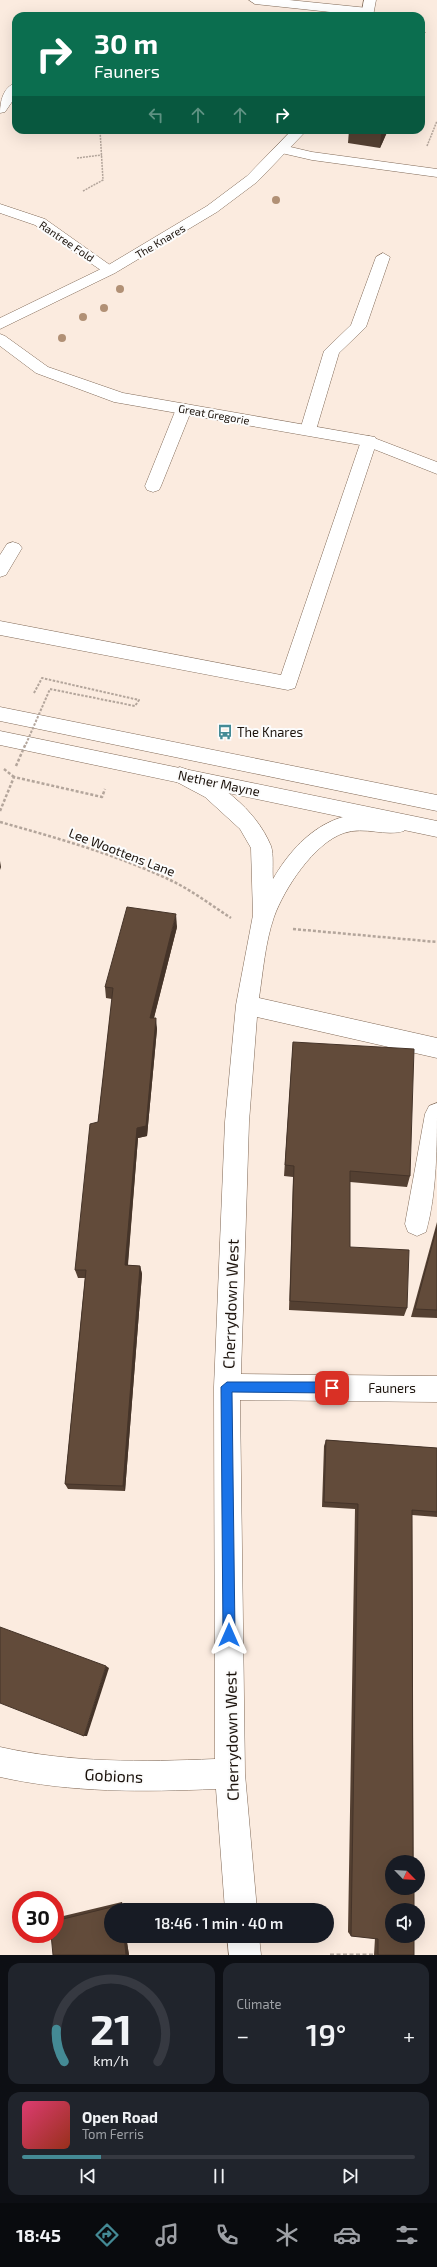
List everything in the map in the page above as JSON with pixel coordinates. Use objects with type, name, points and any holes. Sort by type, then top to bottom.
[{"type":"street","points":[[255,0],[368,9]]},
{"type":"street","points":[[6,107],[12,95]]},
{"type":"street","name":"The Knares","points":[[0,324],[110,270],[212,209],[252,179],[296,134]]},
{"type":"street","points":[[282,148],[312,156],[437,173]]},
{"type":"street","name":"Rantree Fold","points":[[0,208],[40,222],[110,270]]},
{"type":"street","points":[[308,430],[332,350],[358,327],[383,257]]},
{"type":"street","name":"Great Gregorie","points":[[0,339],[42,370],[120,398],[369,441],[437,468]]},
{"type":"street","points":[[153,486],[184,409]]},
{"type":"street","points":[[0,628],[288,683],[369,441]]},
{"type":"street","points":[[0,571],[13,548]]},
{"type":"street","name":"Nether Mayne","points":[[0,714],[437,803]]},
{"type":"street","name":"Nether Mayne","points":[[0,738],[180,774],[433,828]]},
{"type":"street","name":"Cherrydown West","points":[[180,774],[212,791],[247,823],[261,847],[264,915],[256,949],[247,1005],[237,1122],[227,1387],[230,1774],[240,1903]]},
{"type":"street","name":"Cherrydown West","points":[[264,915],[292,865],[310,843],[332,828],[358,822],[433,828]]},
{"type":"street","points":[[247,1005],[437,1048]]},
{"type":"street","points":[[417,1224],[437,1114]]},
{"type":"street","name":"Fauners","points":[[227,1387],[437,1389]]},
{"type":"street","name":"Gobions","points":[[0,1762],[31,1770],[144,1777],[230,1774]]},
{"type":"street","points":[[244,1943],[245,1955]]},
{"type":"path","points":[[83,191],[103,180],[100,134]]},
{"type":"path","points":[[77,158],[102,155]]},
{"type":"path","points":[[16,766],[50,689],[135,706],[139,700],[42,678],[34,693]]},
{"type":"path","points":[[0,766],[14,777],[22,779]]},
{"type":"path","points":[[0,811],[14,777]]},
{"type":"path","name":"Lee Woottens Lane","points":[[0,822],[86,847],[133,864],[170,880],[229,917]]},
{"type":"path","points":[[287,928],[437,942]]},
{"type":"path","points":[[330,1955],[376,1955]]},
{"type":"building","points":[[127,907],[176,914],[150,1018],[156,1018],[146,1126],[137,1128],[125,1265],[140,1266],[123,1486],[65,1484],[86,1270],[75,1270],[90,1124],[98,1122],[113,988],[105,987]]},
{"type":"building","points":[[293,1042],[414,1049],[410,1176],[350,1171],[350,1247],[409,1250],[407,1308],[290,1301],[294,1166],[285,1165]]},
{"type":"building","points":[[437,1227],[437,1310],[415,1309]]},
{"type":"building","points":[[326,1440],[437,1448],[437,1512],[412,1510],[413,1855],[385,1855],[385,1895],[414,1895],[414,1903],[385,1903],[385,1943],[414,1943],[414,1955],[378,1955],[378,1939],[351,1936],[358,1504],[324,1502]]},
{"type":"building","points":[[0,1627],[106,1666],[84,1736],[0,1703]]},
{"type":"building","points":[[104,1909],[104,1943],[125,1943],[126,1955],[53,1955],[52,1943],[64,1943],[64,1919]]},
{"type":"place","name":"The Knares","points":[[225,732]]},
{"type":"route","points":[[229,1635],[227,1387],[332,1388]]}]
